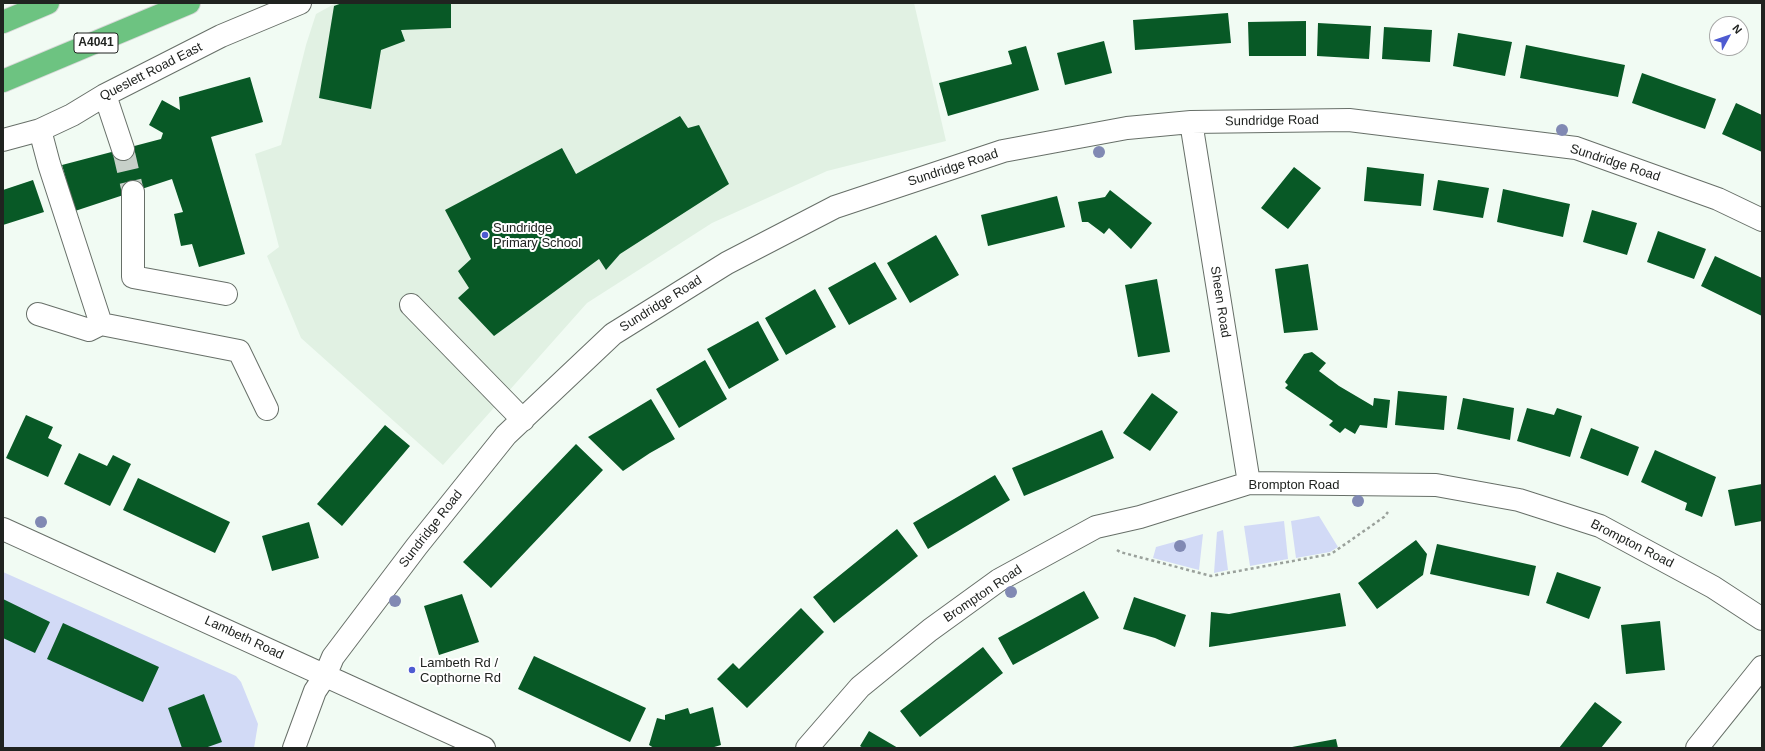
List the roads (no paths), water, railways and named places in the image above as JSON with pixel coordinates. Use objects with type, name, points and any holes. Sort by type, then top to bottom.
[{"type":"highway","points":[[3,22],[48,3]]},
{"type":"highway","name":"A4041","points":[[3,81],[189,3]]},
{"type":"street","name":"Queslett Road East","points":[[3,140],[40,130],[72,115],[105,95],[221,36],[300,3]]},
{"type":"street","points":[[105,95],[123,149]]},
{"type":"street","name":"Sundridge Road","points":[[294,748],[315,692],[325,676],[333,656],[417,546],[506,435],[613,334],[727,263],[835,207],[1003,151],[1127,128],[1191,122],[1349,120],[1576,148],[1718,198],[1762,220]]},
{"type":"street","name":"Sheen Road","points":[[1191,122],[1249,483]]},
{"type":"street","points":[[40,130],[49,164],[101,324]]},
{"type":"street","points":[[133,192],[133,277],[226,294]]},
{"type":"street","points":[[410,305],[523,420]]},
{"type":"street","points":[[38,314],[89,330],[101,324],[239,351],[267,409]]},
{"type":"street","name":"Brompton Road","points":[[807,748],[860,687],[930,630],[999,580],[1096,527],[1140,517],[1249,483],[1411,486],[1436,485],[1519,500],[1600,526],[1713,587],[1762,619]]},
{"type":"street","name":"Lambeth Road","points":[[3,528],[484,748]]},
{"type":"street","points":[[1697,748],[1762,667]]},
{"type":"tunnel","points":[[123,149],[133,192]]},
{"type":"place","name":"Sundridge Primary School","points":[[485,235]]},
{"type":"place","name":"Lambeth Rd / Copthorne Rd","points":[[412,670]]}]
